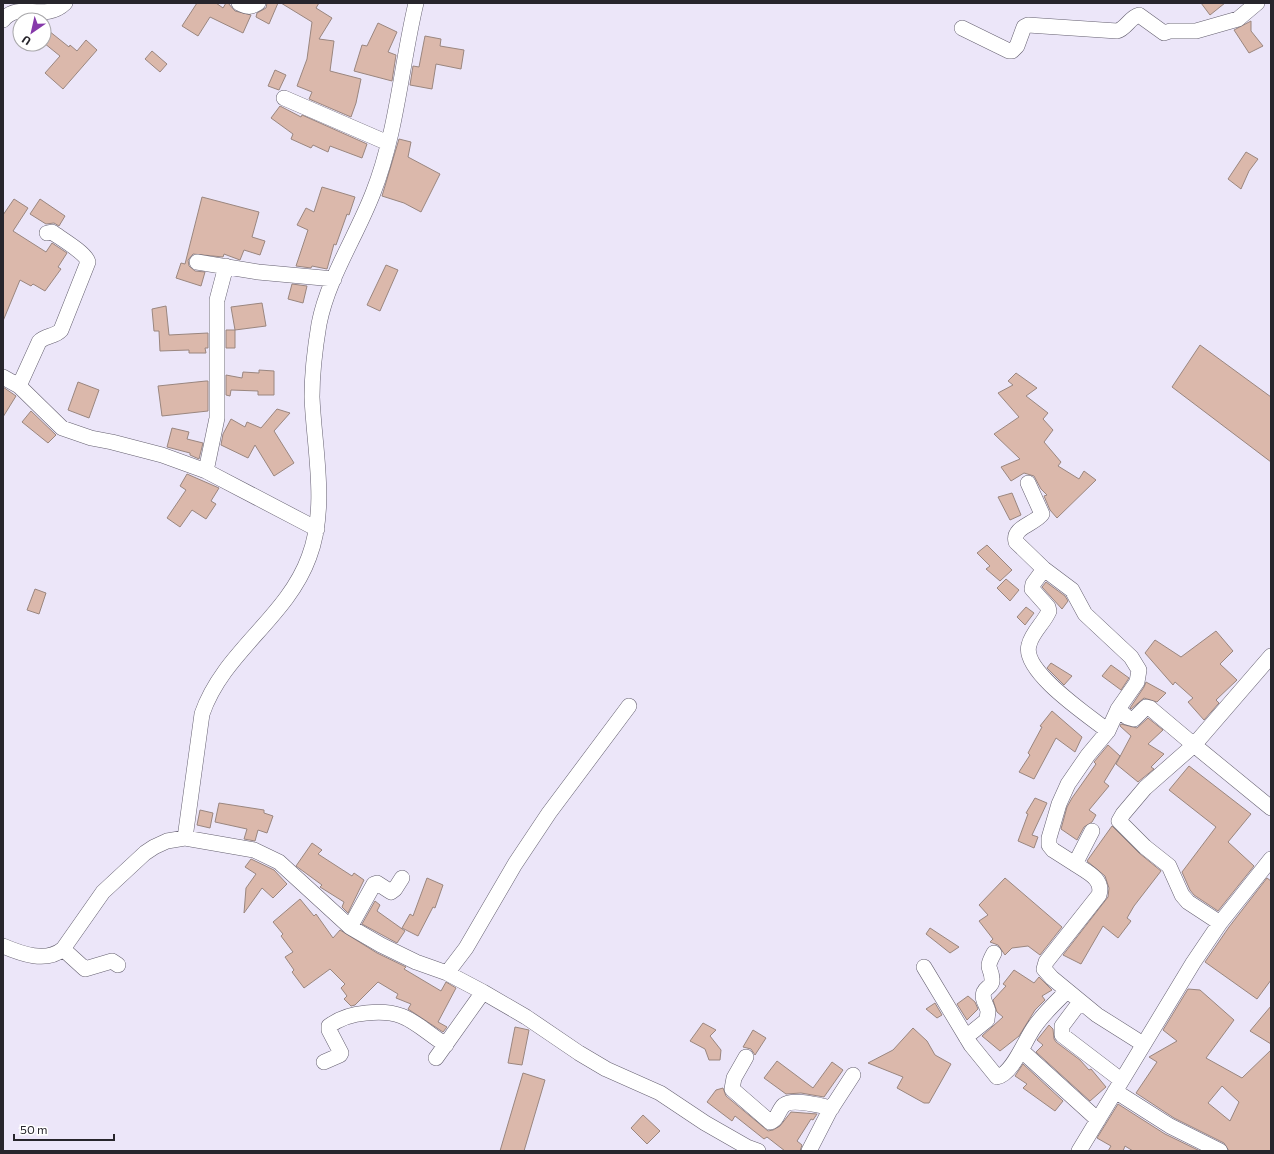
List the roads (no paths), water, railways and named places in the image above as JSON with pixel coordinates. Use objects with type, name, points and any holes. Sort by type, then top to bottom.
[{"type":"street","points":[[3,20],[11,13],[56,11],[65,3]]},
{"type":"street","points":[[239,3],[247,7],[252,7],[258,3]]},
{"type":"street","points":[[185,838],[202,714],[205,704],[214,688],[232,663],[289,597],[309,557],[317,528],[318,466],[312,396],[314,362],[320,323],[334,279],[373,193],[388,143],[396,114],[407,40],[416,3]]},
{"type":"street","points":[[962,28],[1009,51],[1015,49],[1024,27],[1028,25],[1121,30],[1135,16],[1139,16],[1167,32],[1193,31],[1238,19],[1257,3]]},
{"type":"street","points":[[284,98],[388,143]]},
{"type":"street","points":[[19,386],[41,339],[57,334],[61,330],[88,262],[85,256],[52,232],[47,233]]},
{"type":"street","points":[[197,262],[265,273],[334,279]]},
{"type":"street","points":[[206,471],[217,418],[217,300],[226,266]]},
{"type":"street","points":[[3,377],[19,386],[62,428],[91,438],[112,442],[162,456],[206,471],[317,528]]},
{"type":"street","points":[[1028,483],[1042,514],[1039,518],[1018,532],[1015,538],[1016,542],[1044,569],[1072,590],[1085,614],[1138,665],[1139,676],[1137,682],[1118,709],[1108,731],[1088,755],[1068,784],[1059,804],[1049,838],[1050,847],[1098,880],[1101,889],[1044,966],[1044,971],[1097,1016],[1143,1044]]},
{"type":"street","points":[[1044,569],[1032,587],[1034,593],[1048,607],[1049,611],[1029,644],[1029,660],[1042,677],[1108,731]]},
{"type":"street","points":[[1220,923],[1196,908],[1182,895],[1169,866],[1145,847],[1120,824],[1120,821],[1123,814],[1146,788],[1194,745],[1271,656]]},
{"type":"street","points":[[447,974],[466,948],[514,864],[549,813],[629,706]]},
{"type":"street","points":[[1118,709],[1127,717],[1134,720],[1146,707],[1150,708],[1271,808]]},
{"type":"street","points":[[1075,864],[1092,831]]},
{"type":"street","points":[[3,946],[32,956],[48,956],[57,954],[64,949],[103,892],[125,870],[154,847],[167,841],[185,838],[244,847],[267,855],[279,862],[350,927],[381,945],[447,974],[483,992],[526,1017],[579,1053],[606,1069],[660,1093],[705,1124],[747,1147],[758,1151]]},
{"type":"street","points":[[1079,1151],[1143,1044],[1220,923],[1271,859]]},
{"type":"street","points":[[350,927],[374,884],[377,883],[391,892],[395,889],[402,878]]},
{"type":"street","points":[[64,949],[85,969],[112,961],[118,965]]},
{"type":"street","points":[[966,1038],[987,1020],[988,1010],[983,998],[984,993],[992,984],[993,978],[988,969],[988,963],[994,954]]},
{"type":"street","points":[[924,967],[966,1038],[996,1077],[1002,1075],[1022,1050],[1026,1040],[1036,1024],[1067,991]]},
{"type":"street","points":[[436,1058],[483,992]]},
{"type":"street","points":[[1080,1002],[1062,1026],[1062,1035],[1118,1086],[1170,1126],[1220,1151]]},
{"type":"street","points":[[324,1062],[340,1055],[341,1053],[329,1030],[329,1026],[355,1014],[383,1011],[396,1013],[411,1020],[446,1045]]},
{"type":"street","points":[[1022,1050],[1098,1120]]},
{"type":"street","points":[[746,1057],[734,1078],[732,1089],[770,1122],[775,1120],[783,1106],[790,1103],[832,1108]]},
{"type":"street","points":[[809,1151],[832,1108],[853,1075]]}]
